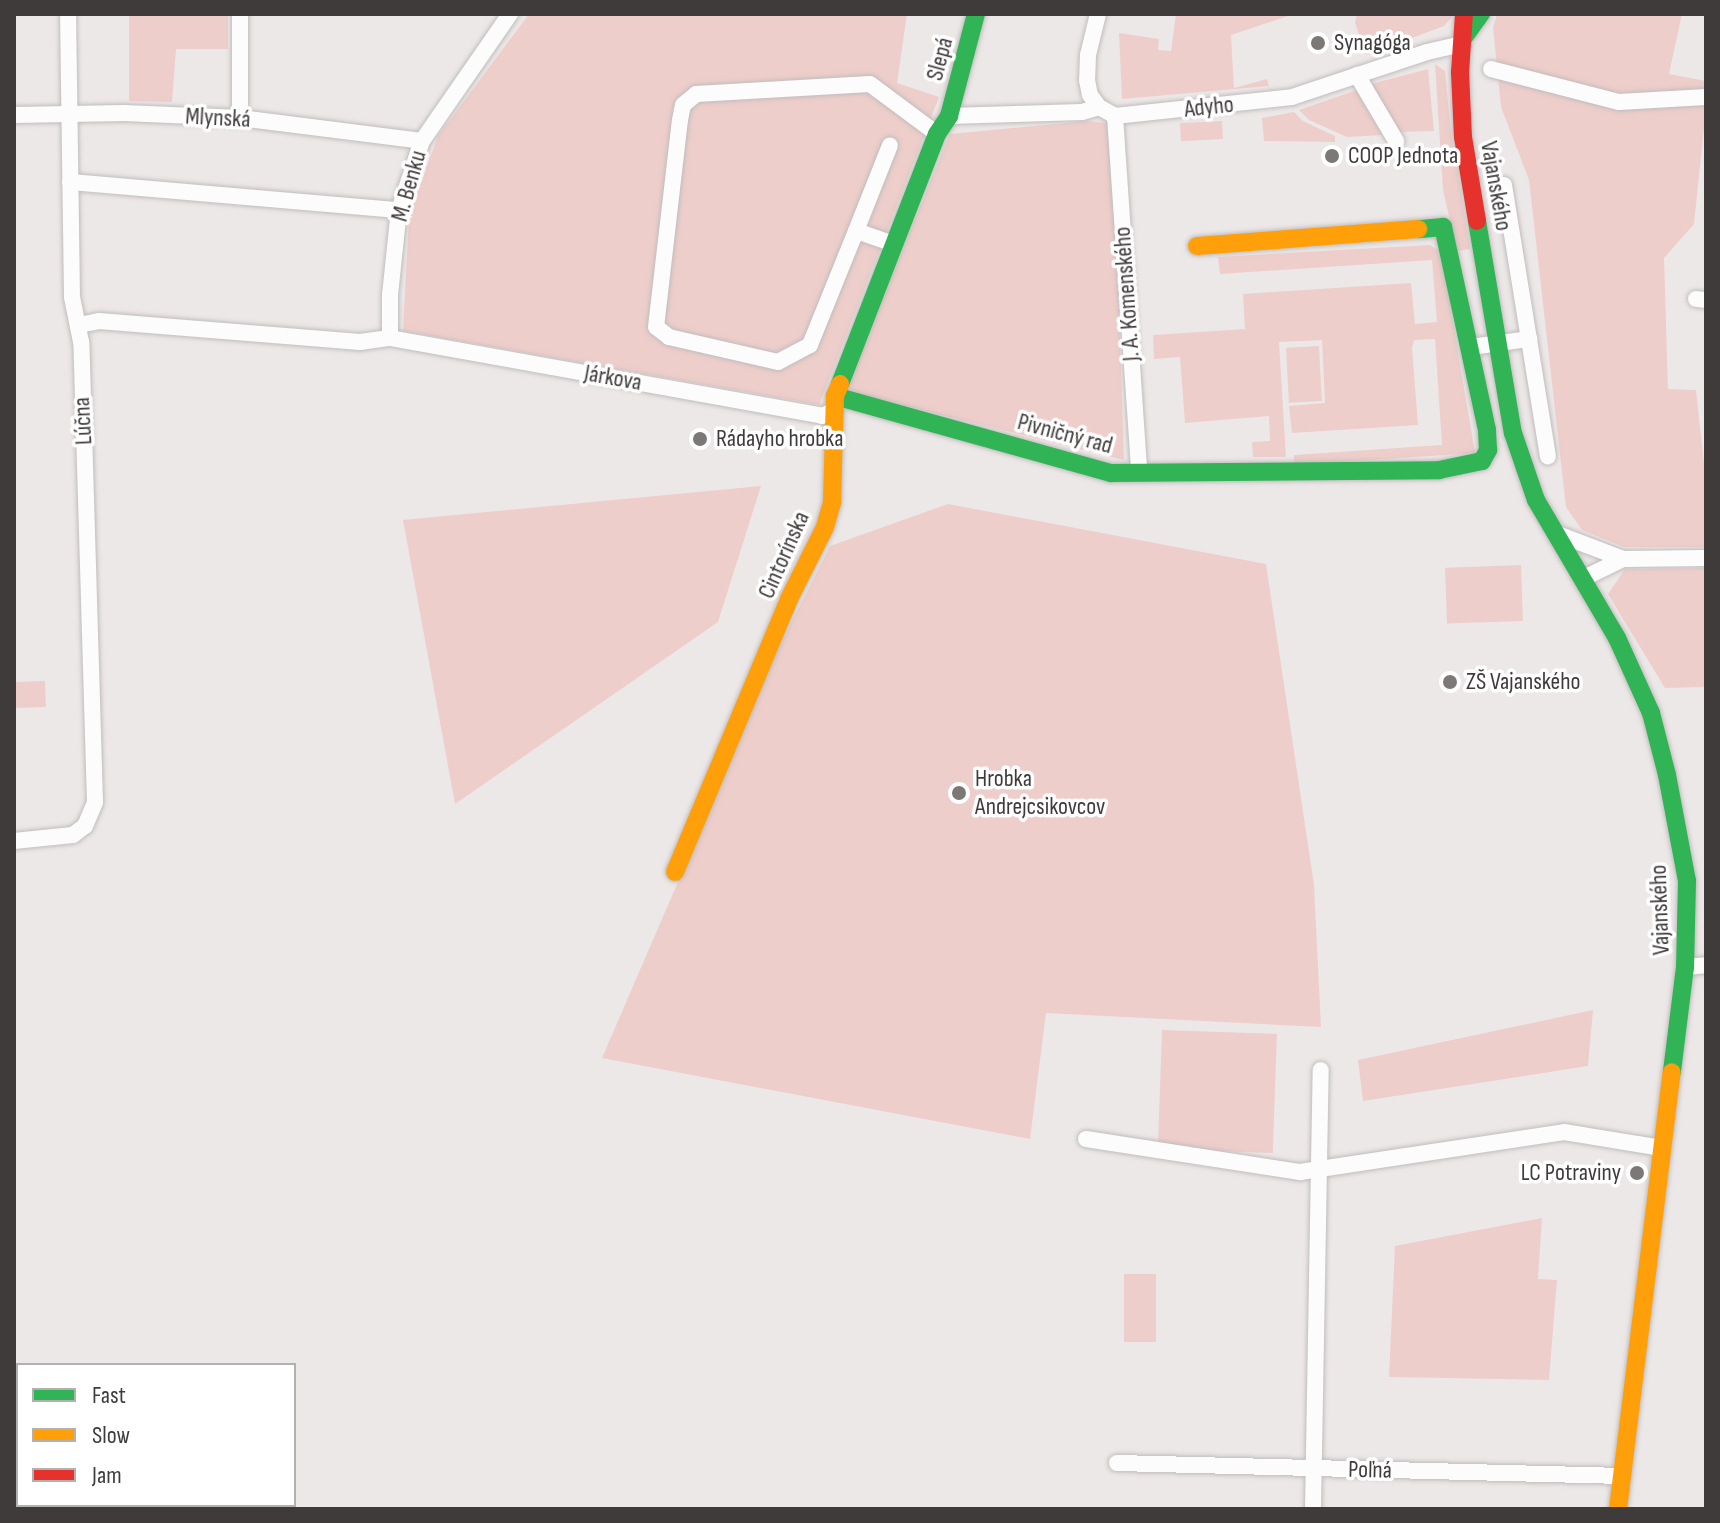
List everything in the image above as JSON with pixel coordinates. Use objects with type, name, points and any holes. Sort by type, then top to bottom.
[{"type":"street","name":"Lúčna","points":[[14,841],[73,835],[91,817],[95,784],[79,325],[72,297],[68,14]]},
{"type":"street","points":[[240,14],[240,118]]},
{"type":"street","name":"M. Benku","points":[[390,338],[390,295],[399,210],[422,141],[510,14]]},
{"type":"street","name":"Slepá","points":[[949,116],[976,14]]},
{"type":"street","points":[[1098,14],[1088,55],[1087,80],[1090,95],[1099,107],[1115,116]]},
{"type":"street","name":"Vajanského","points":[[1464,14],[1462,127],[1513,433],[1536,500],[1629,661],[1659,741],[1687,881],[1685,967],[1618,1509]]},
{"type":"street","points":[[1463,41],[1481,14]]},
{"type":"street","name":"Adyho","points":[[1115,116],[1292,97],[1463,41]]},
{"type":"street","points":[[1491,69],[1619,102],[1706,97]]},
{"type":"street","points":[[1357,75],[1396,141]]},
{"type":"street","points":[[890,145],[810,345],[778,362],[669,337],[656,327],[680,120],[683,105],[696,94],[870,84],[937,134]]},
{"type":"street","points":[[949,116],[1082,112],[1099,107]]},
{"type":"street","name":"Mlynská","points":[[14,115],[240,118],[422,141]]},
{"type":"street","name":"Cintorínska","points":[[675,872],[789,599],[825,527],[832,502],[835,403],[937,134],[949,116]]},
{"type":"street","name":"J. A. Komenského","points":[[1115,116],[1139,472]]},
{"type":"street","points":[[70,182],[399,210]]},
{"type":"street","name":"Vajanského","points":[[1504,185],[1548,456]]},
{"type":"street","points":[[1197,246],[1443,227],[1471,347],[1529,339]]},
{"type":"street","points":[[856,231],[894,244]]},
{"type":"street","name":"Járkova","points":[[79,325],[99,321],[360,342],[390,338],[822,416],[835,403]]},
{"type":"street","name":"Pivničný rad","points":[[835,403],[1111,473],[1439,470],[1482,461],[1488,450],[1471,347]]},
{"type":"street","points":[[1555,533],[1623,559],[1706,558]]},
{"type":"street","points":[[1582,579],[1623,559]]},
{"type":"street","points":[[1685,967],[1706,965]]},
{"type":"street","points":[[1313,1509],[1322,1171],[1321,1070]]},
{"type":"street","points":[[1086,1139],[1267,1169],[1322,1171],[1564,1132],[1662,1148]]},
{"type":"street","name":"Poľná","points":[[1117,1463],[1622,1476]]},
{"type":"shaded area","points":[[129,14],[228,14],[228,49],[176,49],[172,102],[129,101]]},
{"type":"shaded area","points":[[529,14],[907,14],[897,83],[939,97],[819,405],[403,331],[409,216],[438,136]]},
{"type":"shaded area","points":[[1176,14],[1294,14],[1231,35],[1234,88],[1267,79],[1269,86],[1122,99],[1119,33],[1159,39],[1158,50],[1171,51]]},
{"type":"shaded area","points":[[1357,14],[1451,14],[1452,17],[1444,26],[1366,55],[1355,23]]},
{"type":"shaded area","points":[[1497,14],[1682,14],[1669,74],[1706,81],[1706,109],[1694,224],[1664,258],[1668,389],[1696,390],[1706,482],[1706,547],[1624,547],[1582,530],[1566,507],[1529,180],[1501,107],[1493,28]]},
{"type":"shaded area","points":[[1435,64],[1445,71],[1451,133],[1470,249],[1457,251],[1443,190]]},
{"type":"shaded area","points":[[1428,69],[1434,131],[1399,132],[1371,84]]},
{"type":"shaded area","points":[[1357,90],[1383,135],[1347,137],[1309,120],[1299,110]]},
{"type":"shaded area","points":[[1294,112],[1303,121],[1335,136],[1335,142],[1264,141],[1262,118]]},
{"type":"shaded area","points":[[1088,121],[1113,124],[1124,460],[845,391],[950,134]]},
{"type":"shaded area","points":[[1222,121],[1223,139],[1181,141],[1180,123]]},
{"type":"shaded area","points":[[1430,245],[1441,252],[1475,453],[1294,465],[1294,455],[1442,445],[1435,339],[1414,340],[1412,348],[1418,425],[1292,433],[1289,406],[1325,403],[1322,340],[1279,342],[1286,457],[1253,457],[1252,442],[1270,441],[1269,416],[1185,423],[1180,357],[1154,359],[1153,335],[1245,329],[1243,294],[1411,283],[1415,324],[1437,322],[1432,260],[1220,274],[1218,257]]},
{"type":"shaded area","points":[[1319,346],[1322,401],[1289,403],[1286,348]]},
{"type":"shaded area","points":[[761,486],[718,622],[455,804],[403,520]]},
{"type":"shaded area","points":[[948,504],[1266,564],[1314,885],[1321,1027],[1046,1013],[1030,1139],[602,1058],[781,643],[830,546]]},
{"type":"shaded area","points":[[1521,565],[1523,621],[1447,624],[1445,568]]},
{"type":"shaded area","points":[[1706,568],[1706,687],[1665,688],[1608,594],[1625,569]]},
{"type":"shaded area","points":[[45,681],[46,707],[15,708],[14,682]]},
{"type":"shaded area","points":[[1593,1010],[1588,1066],[1363,1101],[1358,1060]]},
{"type":"shaded area","points":[[1162,1030],[1277,1034],[1273,1153],[1158,1149]]},
{"type":"shaded area","points":[[1542,1218],[1538,1279],[1557,1280],[1549,1380],[1389,1377],[1395,1246]]},
{"type":"shaded area","points":[[1124,1274],[1156,1274],[1156,1342],[1124,1342]]},
{"type":"traffic: fast","points":[[840,384],[937,134],[949,116],[976,14]]},
{"type":"traffic: fast","points":[[1464,37],[1481,14]]},
{"type":"traffic: fast","points":[[1477,221],[1513,433],[1536,500],[1617,638],[1651,713],[1667,775],[1687,881],[1685,967],[1672,1072]]},
{"type":"traffic: fast","points":[[835,396],[1111,473],[1439,470],[1482,461],[1488,450],[1487,430],[1443,227],[1418,229]]},
{"type":"traffic: slow","points":[[1197,246],[1418,229]]},
{"type":"traffic: slow","points":[[675,872],[789,599],[825,527],[832,502],[835,396],[840,384]]},
{"type":"traffic: slow","points":[[1618,1509],[1672,1072]]},
{"type":"traffic: jam","points":[[1464,14],[1460,72],[1463,137],[1477,221]]},
{"type":"place","name":"Synagóga","points":[[1318,43]]},
{"type":"place","name":"COOP Jednota","points":[[1332,156]]},
{"type":"place","name":"Rádayho hrobka","points":[[700,439]]},
{"type":"place","name":"ZŠ Vajanského","points":[[1450,682]]},
{"type":"place","name":"Hrobka Andrejcsikovcov","points":[[959,793]]},
{"type":"place","name":"LC Potraviny","points":[[1637,1173]]}]
